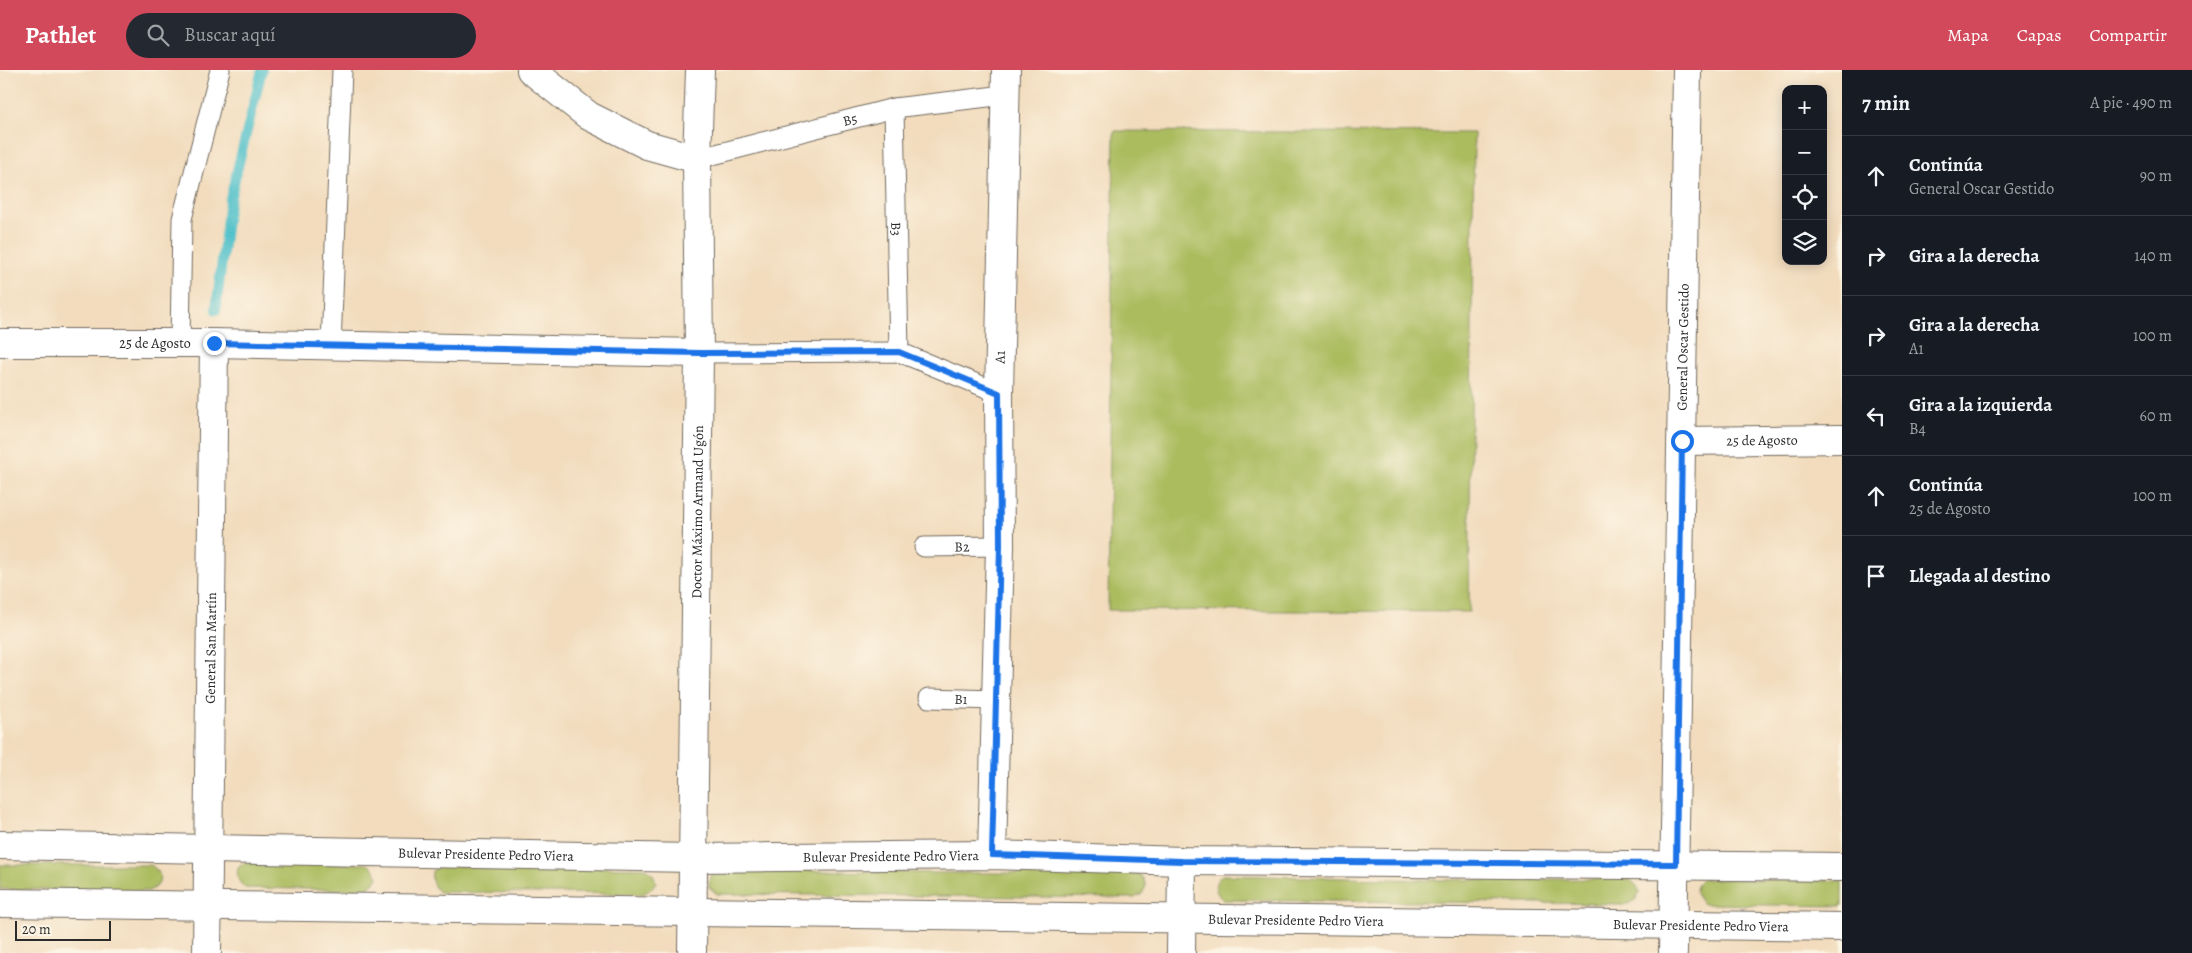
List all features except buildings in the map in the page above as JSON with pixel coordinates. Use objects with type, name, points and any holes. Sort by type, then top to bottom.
[{"type":"street","points":[[531,70],[589,116],[647,145],[697,159]]},
{"type":"street","name":"Doctor Máximo Armand Ugón","points":[[692,953],[699,353],[697,159],[700,70]]},
{"type":"street","name":"General Oscar Gestido","points":[[1673,953],[1676,864],[1687,70]]},
{"type":"street","name":"A1","points":[[992,855],[1000,546],[999,393],[1006,83]]},
{"type":"street","name":"25 de Agosto","points":[[0,343],[214,343],[699,353]]},
{"type":"street","name":"General San Martín","points":[[207,953],[214,343]]},
{"type":"street","name":"25 de Agosto","points":[[1682,441],[1842,439]]},
{"type":"street","name":"Bulevar Presidente Pedro Viera","points":[[0,845],[693,858],[992,855],[1182,861],[1842,867]]},
{"type":"street","points":[[1181,953],[1182,861]]},
{"type":"street","name":"Bulevar Presidente Pedro Viera","points":[[0,903],[1842,927]]},
{"type":"lane","points":[[180,343],[182,219],[220,70]]},
{"type":"lane","points":[[331,346],[342,70]]},
{"type":"lane","name":"B5","points":[[697,159],[894,108],[1006,83]]},
{"type":"lane","name":"B3","points":[[894,108],[899,352]]},
{"type":"lane","points":[[699,353],[899,352],[999,393]]},
{"type":"lane","name":"B2","points":[[924,547],[1000,546]]},
{"type":"lane","name":"B1","points":[[929,698],[995,700]]},
{"type":"green space","points":[[1114,131],[1474,133],[1469,612],[1108,610]]},
{"type":"green space","points":[[244,863],[368,864],[375,870],[378,878],[365,890],[245,888],[237,877],[238,868]]},
{"type":"green space","points":[[0,865],[151,865],[158,871],[161,879],[157,886],[149,891],[0,889]]},
{"type":"green space","points":[[439,866],[646,868],[653,874],[656,882],[651,889],[643,894],[439,892],[433,885],[432,871]]},
{"type":"green space","points":[[716,869],[933,873],[1137,873],[1143,878],[1146,886],[1142,894],[1134,898],[717,894],[709,887],[710,877]]},
{"type":"green space","points":[[1222,875],[1425,880],[1630,879],[1640,892],[1635,900],[1627,904],[1223,900],[1215,888],[1217,881]]},
{"type":"green space","points":[[1702,879],[1842,881],[1842,906],[1703,904],[1696,892],[1697,886]]},
{"type":"waterway","points":[[216,310],[229,203],[262,70]]},
{"type":"route","points":[[214,343],[699,353],[899,352],[999,393],[1000,546],[992,855],[1182,861],[1676,864],[1682,441]]}]
